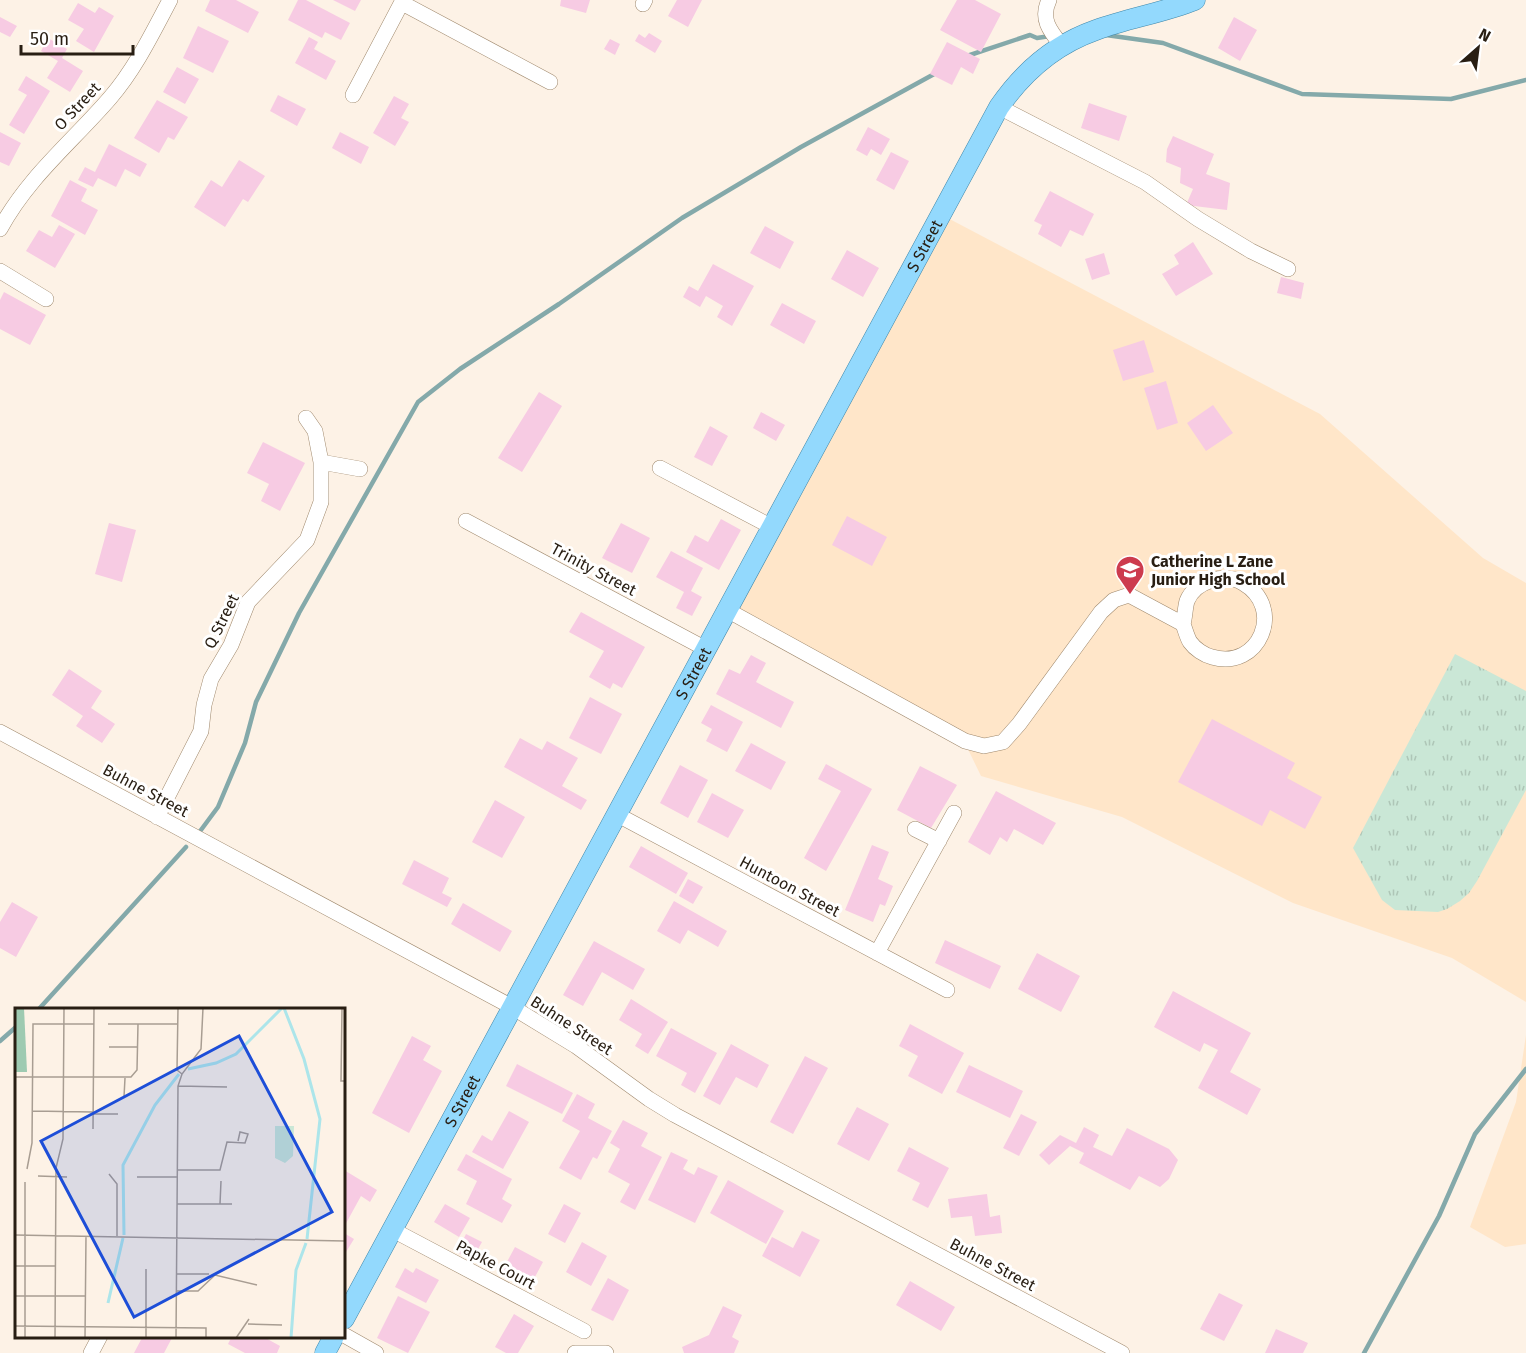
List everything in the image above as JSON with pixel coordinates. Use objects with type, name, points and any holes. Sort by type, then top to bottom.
[{"type":"main road","name":"S Street","points":[[345,1316],[999,107],[1024,77],[1062,46],[1098,29],[1195,0]]},
{"type":"main road","points":[[325,1353],[333,1338]]},
{"type":"street","name":"O Street","points":[[0,229],[30,183],[111,97],[124,80],[170,0]]},
{"type":"street","points":[[1049,0],[1045,8],[1045,19],[1049,29],[1062,46]]},
{"type":"street","points":[[353,95],[403,1],[550,82]]},
{"type":"street","points":[[999,107],[1145,182],[1198,219],[1251,251],[1288,269]]},
{"type":"street","points":[[0,271],[46,299]]},
{"type":"street","name":"Q Street","points":[[157,816],[201,731],[204,705],[211,679],[231,645],[248,602],[306,540],[321,502],[321,462],[315,431],[306,418]]},
{"type":"street","points":[[321,462],[360,468]]},
{"type":"street","points":[[660,468],[772,527]]},
{"type":"street","name":"Trinity Street","points":[[466,520],[706,649]]},
{"type":"street","points":[[728,610],[964,741],[984,746],[1003,742],[1019,724],[1101,612],[1113,600],[1129,595],[1184,624],[1190,641],[1203,654],[1222,660],[1234,659],[1251,651],[1262,636],[1264,607],[1255,592],[1241,581],[1216,579],[1200,586],[1188,600],[1184,624]]},
{"type":"street","name":"Buhne Street","points":[[0,732],[512,1007],[576,1046],[661,1107],[1122,1353]]},
{"type":"street","points":[[877,953],[954,813]]},
{"type":"street","name":"Huntoon Street","points":[[616,814],[948,990]]},
{"type":"street","points":[[915,829],[939,841]]},
{"type":"street","name":"Papke Court","points":[[392,1229],[584,1331]]},
{"type":"street","points":[[345,1336],[376,1353]]},
{"type":"street","points":[[91,1353],[99,1338]]},
{"type":"street","points":[[575,1353],[606,1353]]},
{"type":"shaded area","name":"Catherine L Zane Junior High School","points":[[942,215],[1320,414],[1483,558],[1526,583],[1526,1002],[1452,958],[1293,903],[1122,817],[981,776],[964,741],[727,610]]},
{"type":"shaded area","points":[[1526,1035],[1526,1244],[1505,1247],[1470,1227],[1516,1102]]},
{"type":"green space","points":[[1455,654],[1526,691],[1526,790],[1469,893],[1447,909],[1438,912],[1395,910],[1382,900],[1353,848]]},
{"type":"building","points":[[210,0],[236,0],[259,12],[248,33],[205,11]]},
{"type":"building","points":[[298,0],[306,0],[350,23],[341,40],[325,32],[322,38],[288,20]]},
{"type":"building","points":[[333,0],[361,0],[355,11]]},
{"type":"building","points":[[561,0],[590,0],[586,13],[560,6]]},
{"type":"building","points":[[677,0],[702,0],[688,27],[668,16]]},
{"type":"building","points":[[957,0],[975,0],[1001,14],[981,52],[940,30]]},
{"type":"building","points":[[78,3],[95,13],[99,7],[114,16],[94,52],[76,41],[84,29],[68,20]]},
{"type":"building","points":[[0,17],[17,26],[10,37],[0,32]]},
{"type":"building","points":[[1234,17],[1257,30],[1240,61],[1218,48]]},
{"type":"building","points":[[198,26],[229,41],[213,73],[183,58]]},
{"type":"building","points":[[649,33],[662,41],[655,53],[635,41],[639,34],[645,38]]},
{"type":"building","points":[[309,37],[318,42],[314,49],[336,61],[326,80],[295,63]]},
{"type":"building","points":[[48,38],[67,49],[62,58],[83,71],[70,92],[47,78],[58,61],[41,51]]},
{"type":"building","points":[[610,39],[620,44],[615,55],[604,49]]},
{"type":"building","points":[[947,42],[980,59],[973,74],[961,67],[952,85],[930,74]]},
{"type":"building","points":[[177,67],[199,79],[185,104],[163,92]]},
{"type":"building","points":[[26,76],[50,91],[24,134],[9,125],[27,95],[18,90]]},
{"type":"building","points":[[278,95],[306,109],[297,126],[270,111]]},
{"type":"building","points":[[394,96],[409,104],[401,118],[409,122],[395,146],[373,133]]},
{"type":"building","points":[[157,100],[188,117],[174,140],[168,137],[159,153],[134,138]]},
{"type":"building","points":[[1089,103],[1127,116],[1119,141],[1081,128]]},
{"type":"building","points":[[868,127],[890,139],[881,155],[871,149],[867,156],[856,150]]},
{"type":"building","points":[[0,132],[21,143],[9,166],[0,162]]},
{"type":"building","points":[[340,132],[369,147],[361,164],[332,148]]},
{"type":"building","points":[[1173,136],[1214,154],[1206,174],[1230,183],[1227,210],[1186,205],[1193,189],[1180,183],[1181,168],[1166,162],[1167,149]]},
{"type":"building","points":[[109,144],[147,164],[140,177],[125,169],[116,187],[98,178],[93,187],[78,180],[85,167],[95,172]]},
{"type":"building","points":[[891,152],[909,161],[894,190],[876,180]]},
{"type":"building","points":[[239,160],[265,176],[248,202],[243,199],[225,227],[194,207],[211,180],[222,187]]},
{"type":"building","points":[[70,180],[87,189],[81,201],[98,210],[85,235],[51,216]]},
{"type":"building","points":[[1050,191],[1094,214],[1083,236],[1070,230],[1061,247],[1038,234],[1042,225],[1034,221]]},
{"type":"building","points":[[59,225],[75,234],[55,268],[26,251],[39,230],[52,237]]},
{"type":"building","points":[[765,226],[794,242],[780,269],[750,253]]},
{"type":"building","points":[[1193,242],[1213,274],[1176,296],[1162,274],[1179,264],[1174,255]]},
{"type":"building","points":[[847,250],[879,268],[863,297],[831,279]]},
{"type":"building","points":[[1104,253],[1110,274],[1092,280],[1085,259]]},
{"type":"building","points":[[713,264],[754,286],[732,326],[717,317],[723,306],[706,296],[700,307],[683,297],[689,286],[698,291]]},
{"type":"building","points":[[1281,277],[1304,283],[1301,299],[1277,293]]},
{"type":"building","points":[[4,292],[46,315],[30,345],[0,329],[0,300]]},
{"type":"building","points":[[782,303],[816,321],[804,344],[770,325]]},
{"type":"building","points":[[1144,340],[1154,372],[1123,381],[1113,350]]},
{"type":"building","points":[[1166,381],[1178,423],[1157,430],[1144,388]]},
{"type":"building","points":[[539,392],[562,406],[522,472],[498,458]]},
{"type":"building","points":[[1213,405],[1233,433],[1206,451],[1187,423]]},
{"type":"building","points":[[761,412],[785,425],[776,441],[753,428]]},
{"type":"building","points":[[710,426],[728,436],[712,466],[694,457]]},
{"type":"building","points":[[263,442],[305,463],[280,511],[261,501],[269,484],[247,473]]},
{"type":"building","points":[[847,516],[887,537],[872,566],[832,545]]},
{"type":"building","points":[[721,519],[741,530],[719,570],[686,552],[695,535],[708,542]]},
{"type":"building","points":[[109,523],[136,530],[122,582],[95,574]]},
{"type":"building","points":[[621,523],[650,538],[632,573],[602,558]]},
{"type":"building","points":[[671,551],[703,568],[691,591],[702,597],[692,616],[676,608],[684,592],[656,577]]},
{"type":"building","points":[[581,612],[645,647],[622,688],[613,683],[610,689],[589,677],[604,651],[569,632]]},
{"type":"building","points":[[751,655],[766,663],[756,682],[794,702],[781,728],[716,694],[729,669],[740,674]]},
{"type":"building","points":[[69,669],[102,691],[91,708],[115,724],[102,743],[76,726],[83,716],[52,695]]},
{"type":"building","points":[[590,697],[622,714],[601,754],[569,738]]},
{"type":"building","points":[[711,705],[743,722],[727,752],[706,741],[712,729],[701,723]]},
{"type":"building","points":[[1212,719],[1295,763],[1287,778],[1322,797],[1305,829],[1270,810],[1262,826],[1178,782]]},
{"type":"building","points":[[520,738],[542,750],[547,741],[578,758],[562,786],[587,800],[581,810],[504,767]]},
{"type":"building","points":[[751,743],[786,762],[771,790],[735,771]]},
{"type":"building","points":[[826,764],[872,789],[826,871],[804,858],[841,791],[818,779]]},
{"type":"building","points":[[680,765],[708,780],[688,818],[660,803]]},
{"type":"building","points":[[920,766],[957,785],[931,828],[897,810]]},
{"type":"building","points":[[996,791],[1056,823],[1043,845],[1014,829],[1007,842],[1000,837],[990,855],[968,842]]},
{"type":"building","points":[[712,793],[744,810],[728,838],[697,822]]},
{"type":"building","points":[[495,800],[525,817],[502,858],[472,842]]},
{"type":"building","points":[[872,845],[889,852],[878,879],[893,886],[885,906],[880,904],[873,922],[845,910]]},
{"type":"building","points":[[641,846],[688,873],[676,894],[629,867]]},
{"type":"building","points":[[414,860],[449,878],[442,893],[452,898],[447,907],[402,884]]},
{"type":"building","points":[[688,879],[703,887],[693,904],[679,896]]},
{"type":"building","points":[[674,901],[727,931],[718,947],[688,930],[680,944],[657,931]]},
{"type":"building","points":[[12,902],[38,917],[16,957],[0,948],[0,922]]},
{"type":"building","points":[[463,903],[512,931],[500,952],[451,924]]},
{"type":"building","points":[[945,940],[1001,966],[990,989],[935,963]]},
{"type":"building","points":[[594,941],[645,969],[633,990],[602,972],[583,1006],[563,995]]},
{"type":"building","points":[[1037,953],[1080,976],[1061,1012],[1018,989]]},
{"type":"building","points":[[1173,991],[1251,1033],[1230,1072],[1261,1089],[1247,1115],[1198,1088],[1218,1050],[1204,1043],[1200,1052],[1154,1027]]},
{"type":"building","points":[[631,999],[668,1022],[648,1054],[635,1046],[642,1034],[619,1020]]},
{"type":"building","points":[[910,1024],[964,1053],[942,1094],[908,1076],[918,1056],[899,1046]]},
{"type":"building","points":[[671,1028],[717,1053],[695,1093],[681,1085],[687,1073],[656,1056]]},
{"type":"building","points":[[412,1036],[431,1046],[423,1060],[442,1071],[409,1133],[372,1113]]},
{"type":"building","points":[[731,1044],[769,1065],[757,1088],[736,1077],[720,1105],[703,1096]]},
{"type":"building","points":[[805,1056],[828,1068],[793,1134],[770,1122]]},
{"type":"building","points":[[517,1064],[573,1093],[562,1114],[506,1086]]},
{"type":"building","points":[[969,1065],[1023,1091],[1010,1118],[956,1092]]},
{"type":"building","points":[[577,1094],[595,1104],[588,1118],[612,1131],[597,1159],[593,1157],[581,1180],[559,1168],[580,1131],[562,1121]]},
{"type":"building","points":[[857,1107],[889,1124],[869,1161],[837,1144]]},
{"type":"building","points":[[509,1111],[529,1122],[503,1169],[472,1152],[482,1135],[492,1141]]},
{"type":"building","points":[[1021,1114],[1037,1122],[1019,1156],[1003,1148]]},
{"type":"building","points":[[623,1120],[648,1133],[641,1146],[662,1157],[635,1210],[620,1202],[630,1184],[608,1172],[620,1149],[610,1143]]},
{"type":"building","points":[[1084,1127],[1099,1135],[1093,1147],[1112,1156],[1127,1128],[1169,1149],[1178,1160],[1169,1179],[1160,1187],[1139,1176],[1130,1190],[1079,1163],[1084,1153],[1070,1146],[1049,1165],[1039,1155],[1060,1135],[1076,1143]]},
{"type":"building","points":[[909,1147],[949,1168],[928,1208],[912,1200],[920,1183],[897,1171]]},
{"type":"building","points":[[671,1152],[688,1160],[683,1169],[694,1175],[698,1167],[718,1176],[695,1223],[648,1200]]},
{"type":"building","points":[[466,1154],[512,1179],[502,1199],[512,1205],[502,1223],[466,1204],[477,1181],[457,1170]]},
{"type":"building","points":[[345,1171],[377,1190],[370,1202],[361,1196],[345,1225]]},
{"type":"building","points":[[728,1180],[784,1211],[766,1244],[710,1213]]},
{"type":"building","points":[[987,1194],[990,1217],[1000,1215],[1002,1233],[975,1236],[972,1216],[951,1218],[948,1199]]},
{"type":"building","points":[[445,1204],[470,1218],[459,1237],[434,1222]]},
{"type":"building","points":[[564,1204],[581,1213],[565,1243],[548,1234]]},
{"type":"building","points":[[802,1231],[820,1240],[800,1277],[762,1256],[772,1237],[793,1248]]},
{"type":"building","points":[[345,1234],[354,1239],[345,1251]]},
{"type":"building","points":[[466,1234],[482,1242],[472,1260],[457,1252]]},
{"type":"building","points":[[582,1242],[607,1256],[591,1286],[566,1272]]},
{"type":"building","points":[[515,1247],[543,1262],[529,1288],[501,1273]]},
{"type":"building","points":[[405,1268],[413,1273],[416,1268],[439,1280],[426,1303],[395,1287]]},
{"type":"building","points":[[608,1278],[629,1290],[613,1321],[591,1310]]},
{"type":"building","points":[[910,1281],[955,1307],[941,1331],[896,1305]]},
{"type":"building","points":[[1219,1293],[1243,1305],[1224,1341],[1200,1329]]},
{"type":"building","points":[[398,1296],[430,1312],[408,1353],[377,1338]]},
{"type":"building","points":[[723,1306],[742,1315],[732,1337],[739,1341],[734,1353],[684,1353],[682,1347],[709,1335]]},
{"type":"building","points":[[514,1314],[534,1326],[518,1353],[506,1353],[495,1347]]},
{"type":"building","points":[[1276,1329],[1308,1343],[1303,1353],[1265,1353]]},
{"type":"building","points":[[142,1338],[172,1338],[164,1353],[134,1353]]},
{"type":"building","points":[[231,1338],[266,1338],[280,1346],[277,1353],[245,1353],[228,1344]]},
{"type":"waterway","points":[[967,56],[1030,35],[1037,38],[1050,36]]},
{"type":"waterway","points":[[1106,35],[1163,43],[1302,94],[1451,99],[1526,80]]},
{"type":"waterway","points":[[198,834],[218,807],[245,743],[256,702],[299,613],[418,402],[460,369],[559,304],[682,218],[801,147],[936,73]]},
{"type":"waterway","points":[[40,1008],[186,847]]},
{"type":"waterway","points":[[0,1041],[15,1028]]},
{"type":"waterway","points":[[1364,1353],[1439,1216],[1475,1134],[1526,1069]]},
{"type":"place","name":"Catherine L Zane Junior High School","points":[[1130,596]]}]
